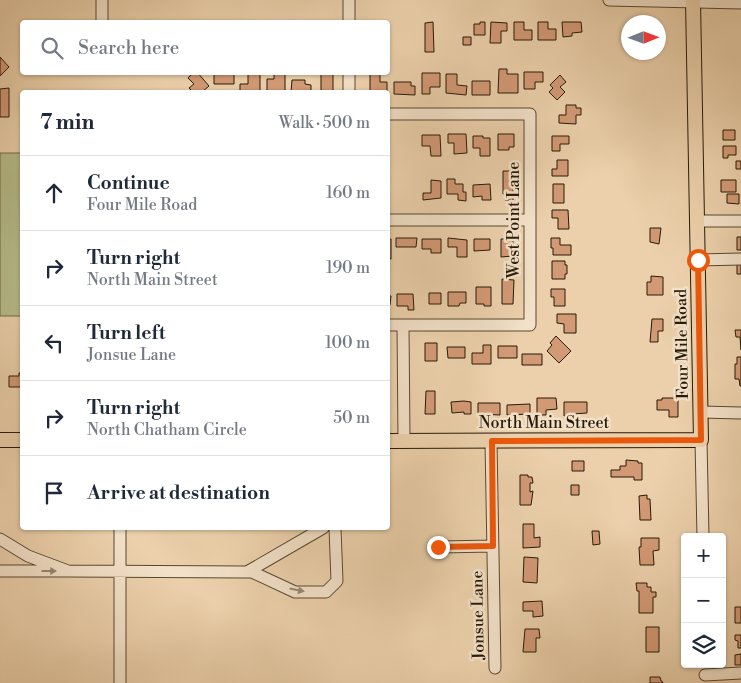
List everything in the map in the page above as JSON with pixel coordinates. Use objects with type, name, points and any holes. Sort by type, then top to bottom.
[{"type":"main road","name":"Four Mile Road","points":[[693,1],[701,440]]},
{"type":"main road","points":[[0,440],[20,440]]},
{"type":"main road","name":"North Main Street","points":[[390,441],[701,440]]},
{"type":"street","points":[[102,0],[102,20]]},
{"type":"street","points":[[349,0],[349,20]]},
{"type":"street","points":[[609,0],[741,3]]},
{"type":"street","points":[[349,75],[349,90]]},
{"type":"street","name":"West Point Lane","points":[[390,114],[530,114],[530,325],[403,325]]},
{"type":"street","points":[[390,220],[530,220]]},
{"type":"street","points":[[697,221],[741,221]]},
{"type":"street","points":[[698,260],[741,259]]},
{"type":"street","points":[[390,325],[403,325],[404,441]]},
{"type":"street","points":[[701,412],[741,413]]},
{"type":"street","name":"Four Mile Road","points":[[701,440],[703,533]]},
{"type":"street","name":"Jonsue Lane","points":[[492,441],[495,668]]},
{"type":"street","points":[[120,530],[120,683]]},
{"type":"street","points":[[247,572],[320,530]]},
{"type":"street","points":[[0,571],[252,572],[295,592],[326,592],[337,581],[335,530]]},
{"type":"street","points":[[0,539],[28,556],[68,571]]},
{"type":"street","points":[[438,547],[493,546]]},
{"type":"street","points":[[705,674],[741,673]]},
{"type":"green space","points":[[0,153],[20,153],[20,316],[0,316]]},
{"type":"building","points":[[433,22],[434,52],[425,52],[425,23]]},
{"type":"building","points":[[480,22],[485,22],[485,35],[474,35],[474,24],[480,24]]},
{"type":"building","points":[[491,22],[507,23],[507,31],[501,31],[501,43],[490,43]]},
{"type":"building","points":[[514,22],[524,22],[524,30],[532,30],[532,40],[514,40]]},
{"type":"building","points":[[538,22],[548,22],[548,29],[556,29],[556,40],[538,40]]},
{"type":"building","points":[[562,22],[581,22],[582,32],[572,33],[572,36],[563,37]]},
{"type":"building","points":[[463,37],[471,37],[471,45],[463,45]]},
{"type":"building","points":[[0,57],[9,67],[0,76]]},
{"type":"building","points":[[499,69],[507,69],[507,74],[518,74],[518,93],[498,93]]},
{"type":"building","points":[[524,72],[543,72],[543,82],[535,82],[535,89],[524,89]]},
{"type":"building","points":[[422,73],[440,73],[440,87],[430,87],[430,94],[422,94]]},
{"type":"building","points":[[446,74],[457,74],[457,85],[467,86],[466,95],[446,93]]},
{"type":"building","points":[[191,75],[200,75],[209,86],[204,90],[191,90],[189,88],[194,84],[188,78]]},
{"type":"building","points":[[214,75],[234,75],[234,84],[214,84]]},
{"type":"building","points":[[248,75],[260,75],[260,90],[240,90],[240,84],[248,84]]},
{"type":"building","points":[[274,75],[285,75],[285,90],[267,90],[267,79],[274,79]]},
{"type":"building","points":[[321,75],[333,75],[333,90],[321,90]]},
{"type":"building","points":[[370,75],[380,75],[380,82],[387,82],[387,90],[370,90]]},
{"type":"building","points":[[560,75],[566,82],[560,87],[565,92],[557,100],[549,92],[553,88],[550,85]]},
{"type":"building","points":[[292,80],[305,80],[305,84],[311,85],[311,90],[291,90]]},
{"type":"building","points":[[472,81],[490,81],[490,95],[472,95]]},
{"type":"building","points":[[394,82],[411,82],[411,86],[415,86],[415,95],[394,94]]},
{"type":"building","points":[[9,88],[9,117],[0,117],[0,89]]},
{"type":"building","points":[[566,105],[576,105],[576,108],[581,108],[581,115],[576,115],[576,124],[559,123],[559,115],[566,115]]},
{"type":"building","points":[[723,130],[735,130],[735,140],[723,140]]},
{"type":"building","points":[[448,134],[466,134],[467,153],[454,154],[454,143],[448,143]]},
{"type":"building","points":[[498,134],[514,134],[514,147],[509,147],[509,150],[498,150]]},
{"type":"building","points":[[422,135],[440,135],[441,156],[431,156],[430,146],[422,146]]},
{"type":"building","points":[[473,136],[490,138],[490,156],[480,156],[480,148],[473,148]]},
{"type":"building","points":[[552,136],[569,136],[569,144],[560,144],[560,151],[552,151]]},
{"type":"building","points":[[723,146],[736,146],[736,155],[728,155],[728,158],[723,158]]},
{"type":"building","points":[[557,160],[568,160],[568,176],[552,176],[552,169],[557,169]]},
{"type":"building","points":[[736,161],[741,161],[741,169],[736,169]]},
{"type":"building","points":[[503,171],[513,171],[513,200],[505,200],[505,194],[503,194]]},
{"type":"building","points":[[447,179],[455,179],[455,184],[463,184],[463,192],[466,192],[466,201],[458,200],[458,194],[447,194]]},
{"type":"building","points":[[431,180],[441,181],[441,198],[423,200],[423,193],[431,193]]},
{"type":"building","points":[[721,180],[736,180],[736,192],[721,192]]},
{"type":"building","points":[[490,184],[491,200],[482,200],[482,196],[473,197],[473,185]]},
{"type":"building","points":[[553,184],[564,184],[564,203],[553,203]]},
{"type":"building","points":[[727,194],[739,194],[739,204],[727,203]]},
{"type":"building","points":[[552,210],[568,210],[569,229],[558,229],[558,218],[552,218]]},
{"type":"building","points":[[650,228],[661,228],[659,244],[650,242]]},
{"type":"building","points":[[737,237],[741,237],[741,250],[737,250]]},
{"type":"building","points":[[396,238],[417,238],[416,247],[396,247]]},
{"type":"building","points":[[448,238],[467,240],[467,257],[457,257],[457,247],[448,247]]},
{"type":"building","points":[[551,238],[560,238],[560,245],[571,245],[571,255],[553,255]]},
{"type":"building","points":[[390,239],[391,239],[390,259]]},
{"type":"building","points":[[422,239],[441,239],[441,253],[431,253],[431,249],[422,249]]},
{"type":"building","points":[[474,239],[490,239],[490,250],[474,251]]},
{"type":"building","points":[[501,239],[513,239],[513,256],[501,257]]},
{"type":"building","points":[[552,261],[565,261],[567,274],[565,274],[565,279],[552,279]]},
{"type":"building","points":[[737,263],[741,263],[741,274],[737,274]]},
{"type":"building","points":[[651,276],[663,277],[663,295],[647,295],[647,282],[651,282]]},
{"type":"building","points":[[502,279],[514,280],[513,304],[502,304]]},
{"type":"building","points":[[476,287],[491,287],[491,306],[476,304]]},
{"type":"building","points":[[551,289],[565,289],[565,306],[554,306],[554,297],[551,297]]},
{"type":"building","points":[[448,292],[466,292],[466,303],[460,303],[459,306],[448,306]]},
{"type":"building","points":[[429,293],[441,293],[441,304],[429,304]]},
{"type":"building","points":[[397,294],[413,294],[414,310],[408,310],[408,306],[397,306]]},
{"type":"building","points":[[557,314],[576,314],[576,333],[564,333],[564,324],[557,323]]},
{"type":"building","points":[[652,319],[663,319],[663,331],[658,331],[658,342],[650,342]]},
{"type":"building","points":[[735,330],[741,330],[741,350],[740,337],[736,337]]},
{"type":"building","points":[[556,336],[571,351],[559,363],[547,351],[552,345],[550,343]]},
{"type":"building","points":[[425,343],[437,343],[437,361],[425,361]]},
{"type":"building","points":[[483,345],[491,345],[491,364],[472,364],[472,353],[483,353]]},
{"type":"building","points":[[498,346],[517,346],[517,358],[498,358]]},
{"type":"building","points":[[447,347],[465,347],[465,358],[448,358]]},
{"type":"building","points":[[522,354],[542,354],[542,365],[522,365]]},
{"type":"building","points":[[737,357],[741,357],[741,386],[739,379],[735,379]]},
{"type":"building","points":[[20,373],[20,387],[9,387],[9,376],[19,376]]},
{"type":"building","points":[[426,391],[435,391],[435,414],[425,414]]},
{"type":"building","points":[[537,398],[556,398],[557,409],[546,410],[546,415],[537,415]]},
{"type":"building","points":[[662,398],[678,398],[678,417],[669,417],[669,410],[657,410],[657,400],[662,400]]},
{"type":"building","points":[[451,402],[471,402],[471,414],[464,414],[464,412],[452,413]]},
{"type":"building","points":[[564,402],[587,402],[587,413],[564,416]]},
{"type":"building","points":[[478,403],[500,403],[500,415],[478,414]]},
{"type":"building","points":[[530,404],[530,414],[507,415],[507,405]]},
{"type":"building","points":[[626,460],[642,463],[642,480],[634,480],[634,477],[611,477],[611,470],[620,470],[620,466],[626,466]]},
{"type":"building","points":[[572,461],[584,461],[584,471],[572,471]]},
{"type":"building","points":[[520,475],[532,477],[533,483],[530,483],[530,492],[533,491],[531,505],[520,505]]},
{"type":"building","points":[[571,485],[579,485],[579,495],[571,495]]},
{"type":"building","points":[[647,495],[647,499],[650,499],[651,520],[640,520],[639,496]]},
{"type":"building","points":[[523,524],[534,524],[534,538],[540,537],[540,547],[523,548]]},
{"type":"building","points":[[592,531],[599,531],[600,544],[593,545]]},
{"type":"building","points":[[641,538],[659,538],[659,550],[653,551],[654,565],[640,565],[639,547],[641,547]]},
{"type":"building","points":[[524,557],[538,558],[537,583],[523,582]]},
{"type":"building","points":[[636,583],[647,583],[647,587],[651,587],[651,592],[656,592],[656,597],[653,597],[653,613],[639,613],[639,591],[637,591]]},
{"type":"building","points":[[542,601],[543,616],[533,617],[533,611],[523,611],[523,602]]},
{"type":"building","points":[[735,607],[741,607],[741,623],[735,623]]},
{"type":"building","points":[[646,627],[659,627],[659,652],[646,652]]},
{"type":"building","points":[[525,629],[539,629],[540,638],[536,638],[536,652],[523,652]]},
{"type":"building","points":[[735,635],[741,635],[741,648],[738,648],[738,641],[735,640]]},
{"type":"building","points":[[741,654],[741,665],[735,665],[735,655]]},
{"type":"building","points":[[650,677],[660,677],[663,683],[650,683]]},
{"type":"route","points":[[438,547],[493,546],[492,441],[701,440],[698,260]]}]
